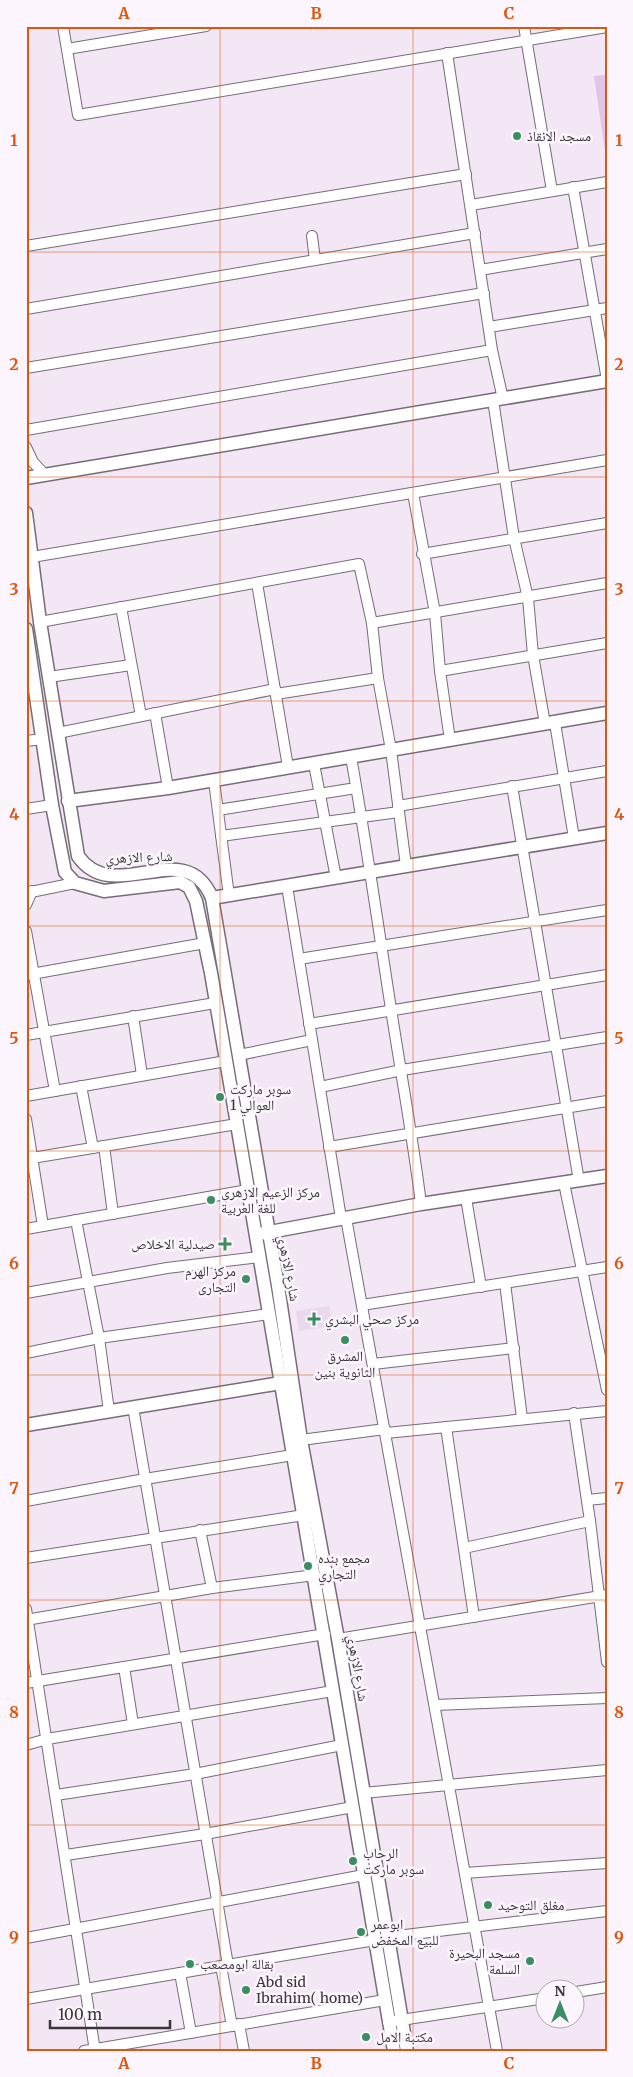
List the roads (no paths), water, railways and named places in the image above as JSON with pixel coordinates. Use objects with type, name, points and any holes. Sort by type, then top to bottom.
[{"type":"street","points":[[63,26],[78,115],[448,53],[527,42],[607,27]]},
{"type":"street","points":[[67,49],[206,26]]},
{"type":"street","points":[[524,26],[552,191]]},
{"type":"street","points":[[448,53],[489,327],[498,399],[504,478],[514,538],[528,598],[533,655],[564,778],[574,838]]},
{"type":"street","points":[[26,246],[466,174]]},
{"type":"street","points":[[471,205],[607,182]]},
{"type":"street","points":[[26,478],[607,381],[573,188]]},
{"type":"street","points":[[26,309],[475,233]]},
{"type":"street","points":[[312,236],[315,260]]},
{"type":"street","points":[[480,270],[607,249]]},
{"type":"street","points":[[26,368],[484,293]]},
{"type":"street","points":[[489,327],[607,308]]},
{"type":"street","points":[[26,430],[492,350]]},
{"type":"street","points":[[26,447],[33,462],[45,475]]},
{"type":"street","points":[[32,558],[607,460]]},
{"type":"street","points":[[413,494],[422,554],[435,612],[440,671],[450,740]]},
{"type":"street","name":"شارع الازهري","points":[[26,513],[40,622],[78,856],[88,869],[102,874],[119,876],[188,871],[199,877],[206,885],[212,898],[239,1055],[262,1234],[259,1257],[315,1575],[364,1875],[402,2021],[407,2051]]},
{"type":"street","points":[[422,554],[607,523]]},
{"type":"street","points":[[40,622],[359,564],[372,623],[378,678],[391,750],[406,866]]},
{"type":"street","points":[[256,583],[288,767]]},
{"type":"street","points":[[372,623],[528,598],[607,583]]},
{"type":"street","points":[[121,608],[141,716]]},
{"type":"street","points":[[26,629],[31,681],[44,738],[52,805],[62,862],[70,879],[75,883]]},
{"type":"street","points":[[440,671],[607,643]]},
{"type":"street","points":[[49,677],[132,665]]},
{"type":"street","points":[[58,733],[154,713],[275,692],[378,678]]},
{"type":"street","points":[[154,713],[168,788]]},
{"type":"street","points":[[68,801],[168,788],[607,713]]},
{"type":"street","points":[[26,741],[44,738]]},
{"type":"street","points":[[351,757],[372,872],[391,1010],[412,1132],[421,1204]]},
{"type":"street","points":[[314,764],[336,878]]},
{"type":"street","points":[[221,836],[362,817],[512,786],[607,771]]},
{"type":"street","points":[[214,780],[229,896]]},
{"type":"street","points":[[512,786],[578,1181]]},
{"type":"street","points":[[218,810],[356,788]]},
{"type":"street","points":[[26,809],[52,805]]},
{"type":"street","points":[[212,898],[607,833]]},
{"type":"street","name":"شارع الازهري","points":[[75,883],[104,892],[173,881],[186,884],[194,895],[205,943],[248,1190],[262,1234],[290,1355],[301,1440],[364,1793],[381,1938],[385,2000],[394,2051]]},
{"type":"street","points":[[26,905],[29,892],[75,883]]},
{"type":"street","points":[[287,886],[329,1147],[373,1364],[497,2051]]},
{"type":"street","points":[[299,960],[607,910]]},
{"type":"street","points":[[26,932],[30,975],[55,1091]]},
{"type":"street","points":[[30,975],[205,943]]},
{"type":"street","points":[[310,1024],[607,975]]},
{"type":"street","points":[[26,1035],[215,1003]]},
{"type":"street","points":[[133,1016],[142,1076]]},
{"type":"street","points":[[320,1087],[402,1070],[607,1036]]},
{"type":"street","points":[[239,1055],[312,1040]]},
{"type":"street","points":[[26,1096],[226,1061]]},
{"type":"street","points":[[81,1086],[93,1148]]},
{"type":"street","points":[[329,1147],[607,1101]]},
{"type":"street","points":[[26,1119],[29,1159],[43,1226]]},
{"type":"street","points":[[29,1159],[238,1124]]},
{"type":"street","points":[[104,1146],[113,1214]]},
{"type":"street","points":[[262,1234],[421,1204],[607,1176]]},
{"type":"street","points":[[564,1183],[581,1271],[603,1360],[607,1390]]},
{"type":"street","points":[[26,1229],[248,1190]]},
{"type":"street","points":[[466,1198],[481,1287]]},
{"type":"street","points":[[76,1220],[98,1338],[109,1411]]},
{"type":"street","points":[[26,1293],[167,1268],[259,1257]]},
{"type":"street","points":[[362,1305],[607,1267]]},
{"type":"street","points":[[505,1283],[522,1418]]},
{"type":"street","points":[[26,1353],[98,1338],[269,1314]]},
{"type":"street","points":[[373,1364],[514,1348]]},
{"type":"street","points":[[26,1425],[281,1383]]},
{"type":"street","points":[[133,1407],[217,1902],[225,1965],[236,2025],[244,2051]]},
{"type":"street","points":[[301,1440],[607,1411]]},
{"type":"street","points":[[574,1413],[603,1596],[607,1662]]},
{"type":"street","points":[[446,1426],[474,1617]]},
{"type":"street","points":[[26,1501],[145,1479],[294,1455]]},
{"type":"street","points":[[587,1500],[607,1498]]},
{"type":"street","points":[[26,1558],[304,1515]]},
{"type":"street","points":[[464,1548],[590,1521]]},
{"type":"street","points":[[200,1530],[212,1588]]},
{"type":"street","points":[[315,1575],[212,1588],[27,1616],[77,1928],[92,2050],[385,2000]]},
{"type":"street","points":[[338,1639],[603,1596]]},
{"type":"street","points":[[26,1683],[325,1634]]},
{"type":"street","points":[[124,1666],[133,1724]]},
{"type":"street","points":[[26,1746],[47,1739],[333,1691]]},
{"type":"street","points":[[435,1705],[607,1698]]},
{"type":"street","points":[[56,1795],[195,1774],[342,1745]]},
{"type":"street","points":[[364,1793],[607,1770]]},
{"type":"street","points":[[66,1855],[205,1834],[353,1807]]},
{"type":"street","points":[[465,1873],[607,1863]]},
{"type":"street","points":[[26,1938],[364,1875]]},
{"type":"street","points":[[26,1999],[381,1938],[473,1925],[607,1911]]},
{"type":"street","points":[[180,1973],[191,2033]]},
{"type":"street","points":[[586,1990],[607,1987]]},
{"type":"street","points":[[388,2022],[536,2000]]},
{"type":"place","name":"مسجد الانقاذ","points":[[517,136]]},
{"type":"place","name":"سوبر ماركت العوالي 1","points":[[220,1097]]},
{"type":"place","name":"مركز الزعيم الازهري للغة العربية","points":[[211,1200]]},
{"type":"place","name":"صيدلية الاخلاص","points":[[225,1244]]},
{"type":"place","name":"مركز الهرم التجارى","points":[[246,1279]]},
{"type":"place","name":"مركز صحي البشري","points":[[314,1319]]},
{"type":"place","name":"المشرق الثانوية بنين","points":[[345,1340]]},
{"type":"place","name":"مجمع بنده التجاري","points":[[308,1566]]},
{"type":"place","name":"الرحاب سوبر ماركت","points":[[353,1861]]},
{"type":"place","name":"مغلق التوحيد","points":[[488,1905]]},
{"type":"place","name":"ابوعمر للبيع المخفض","points":[[361,1932]]},
{"type":"place","name":"مسجد البحيرة السلمة","points":[[530,1961]]},
{"type":"place","name":"بقالة ابومصعب","points":[[190,1964]]},
{"type":"place","name":"Abd sid Ibrahim( home)","points":[[246,1990]]},
{"type":"place","name":"مكتبة الامل","points":[[366,2037]]}]
